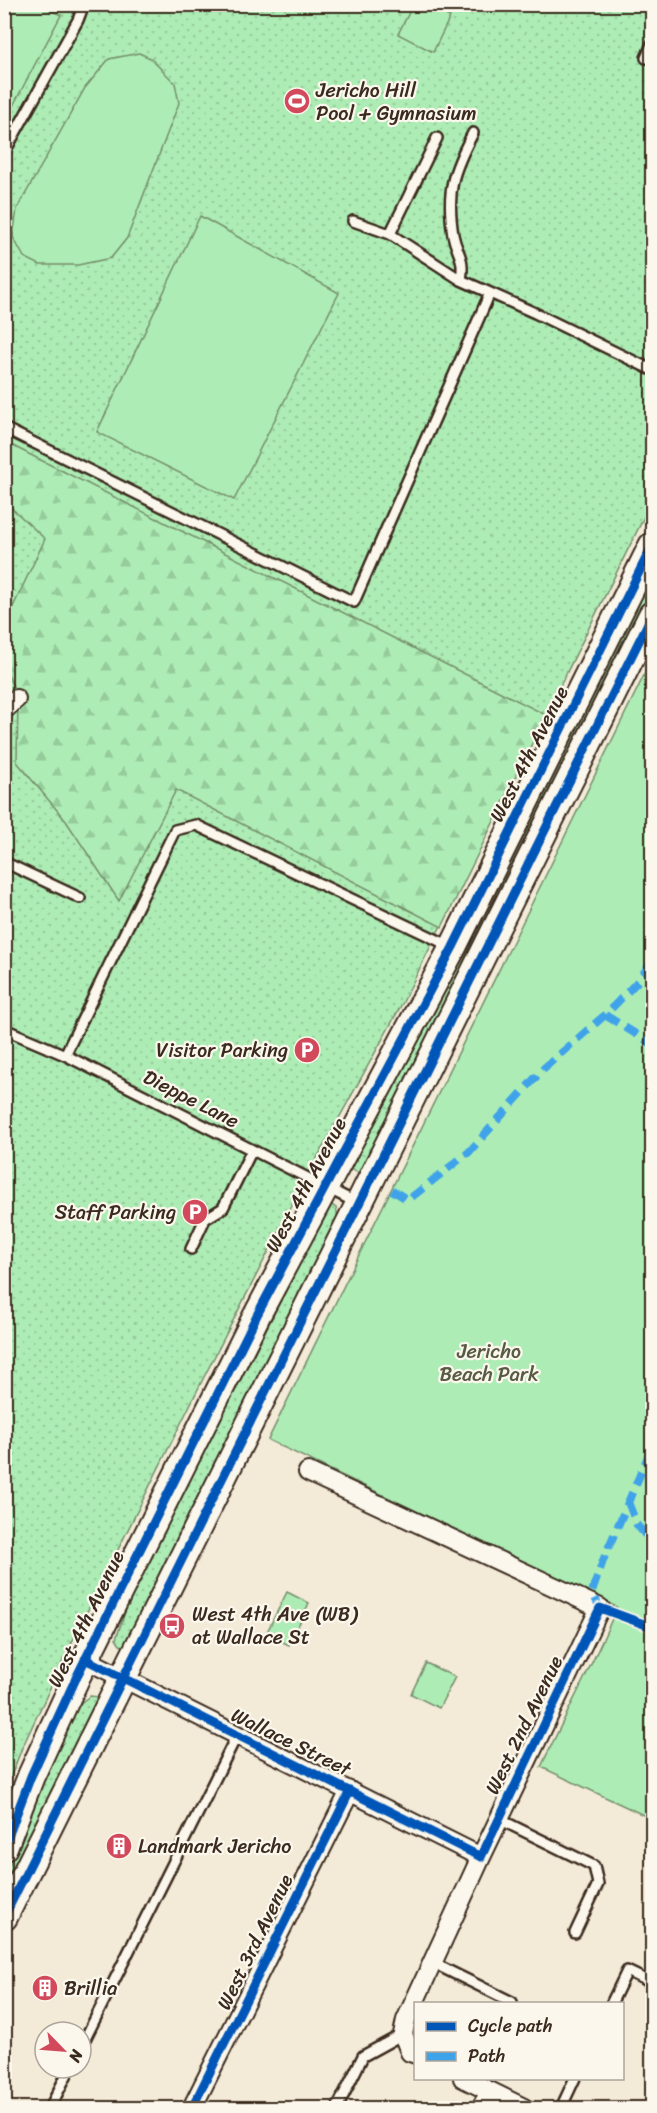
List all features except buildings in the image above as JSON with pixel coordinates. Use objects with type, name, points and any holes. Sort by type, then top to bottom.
[{"type":"main road","name":"West 4th Avenue","points":[[4,1847],[31,1776],[85,1659],[257,1315],[453,947],[652,546]]},
{"type":"main road","points":[[4,1917],[652,615]]},
{"type":"street","name":"West 2nd Avenue","points":[[308,1472],[600,1608],[415,2002]]},
{"type":"street","name":"Wallace Street","points":[[85,1659],[481,1857]]},
{"type":"street","name":"West 3rd Avenue","points":[[192,2109],[350,1791]]},
{"type":"street","name":"West 2nd Avenue","points":[[403,2034],[406,2020],[414,2004]]},
{"type":"street","points":[[403,2034],[410,2052],[414,2053]]},
{"type":"street","points":[[465,2080],[524,2109]]},
{"type":"street","points":[[482,2109],[490,2092]]},
{"type":"lane","points":[[4,153],[78,20],[84,4]]},
{"type":"lane","points":[[646,58],[652,44]]},
{"type":"lane","points":[[460,280],[463,264],[454,237],[451,206],[452,178],[473,133]]},
{"type":"lane","points":[[390,234],[437,138]]},
{"type":"lane","points":[[352,221],[390,234],[460,280],[652,370]]},
{"type":"lane","points":[[4,428],[354,602],[490,293]]},
{"type":"lane","points":[[65,1055],[175,830],[196,825],[453,947]]},
{"type":"lane","points":[[4,862],[80,898]]},
{"type":"lane","name":"Dieppe Lane","points":[[4,1029],[65,1055],[359,1204]]},
{"type":"lane","points":[[191,1249],[205,1219],[223,1208],[252,1150]]},
{"type":"lane","points":[[93,2023],[237,1735]]},
{"type":"lane","points":[[499,1819],[594,1866],[598,1884],[575,1933]]},
{"type":"lane","points":[[434,1963],[512,2002]]},
{"type":"lane","points":[[612,2002],[627,1971],[652,1983]]},
{"type":"lane","points":[[337,2109],[363,2056],[403,2034]]},
{"type":"lane","points":[[50,2109],[64,2080]]},
{"type":"lane","points":[[561,2109],[575,2080]]},
{"type":"green space","points":[[5,4],[40,5],[61,15],[5,121]]},
{"type":"green space","points":[[5,5],[652,5],[652,501],[403,1002],[311,1169],[204,1377],[67,1652],[22,1748],[5,1791]]},
{"type":"green space","points":[[412,7],[433,9],[450,17],[433,52],[398,34]]},
{"type":"green space","points":[[139,53],[150,58],[175,83],[179,103],[127,238],[111,258],[78,265],[40,265],[24,257],[13,237],[17,209],[85,88],[109,59]]},
{"type":"green space","points":[[200,216],[339,293],[234,500],[97,432]]},
{"type":"green space","points":[[5,442],[546,715],[442,927],[176,790],[119,901],[66,821],[17,762],[18,699],[5,667],[4,626],[45,539],[5,502]]},
{"type":"green space","points":[[652,572],[652,600],[428,1050],[363,1175],[350,1169]]},
{"type":"green space","name":"Jericho Beach Park","points":[[652,659],[652,1819],[541,1767],[617,1607],[268,1440]]},
{"type":"green space","points":[[332,1205],[336,1208],[338,1218],[126,1647],[120,1645],[116,1639],[128,1603],[328,1207]]},
{"type":"green space","points":[[287,1592],[309,1603],[289,1645],[266,1634]]},
{"type":"green space","points":[[426,1663],[455,1677],[439,1708],[411,1694]]},
{"type":"green space","points":[[90,1696],[98,1697],[101,1701],[5,1899],[4,1879],[36,1797],[76,1708]]},
{"type":"marked path","points":[[392,1190],[408,1200],[469,1152],[544,1068],[605,1015],[636,983],[652,962]]},
{"type":"marked path","points":[[605,1015],[652,1044]]},
{"type":"marked path","points":[[604,1610],[600,1608],[592,1592],[604,1558],[652,1447]]},
{"type":"marked path","points":[[628,1502],[637,1525],[652,1543]]},
{"type":"cycle path","points":[[4,1847],[31,1776],[77,1676],[257,1315],[453,947],[652,546]]},
{"type":"cycle path","points":[[4,1917],[652,615]]},
{"type":"cycle path","points":[[85,1659],[481,1857],[600,1608],[652,1627]]},
{"type":"cycle path","points":[[192,2108],[350,1791]]},
{"type":"place","name":"Jericho Hill Pool + Gymnasium","points":[[297,101]]},
{"type":"place","name":"Visitor Parking","points":[[307,1050]]},
{"type":"place","name":"Staff Parking","points":[[195,1212]]},
{"type":"place","name":"West 4th Ave (WB) at Wallace St","points":[[172,1626]]},
{"type":"place","name":"Landmark Jericho","points":[[119,1846]]},
{"type":"place","name":"Brillia","points":[[45,1988]]}]
